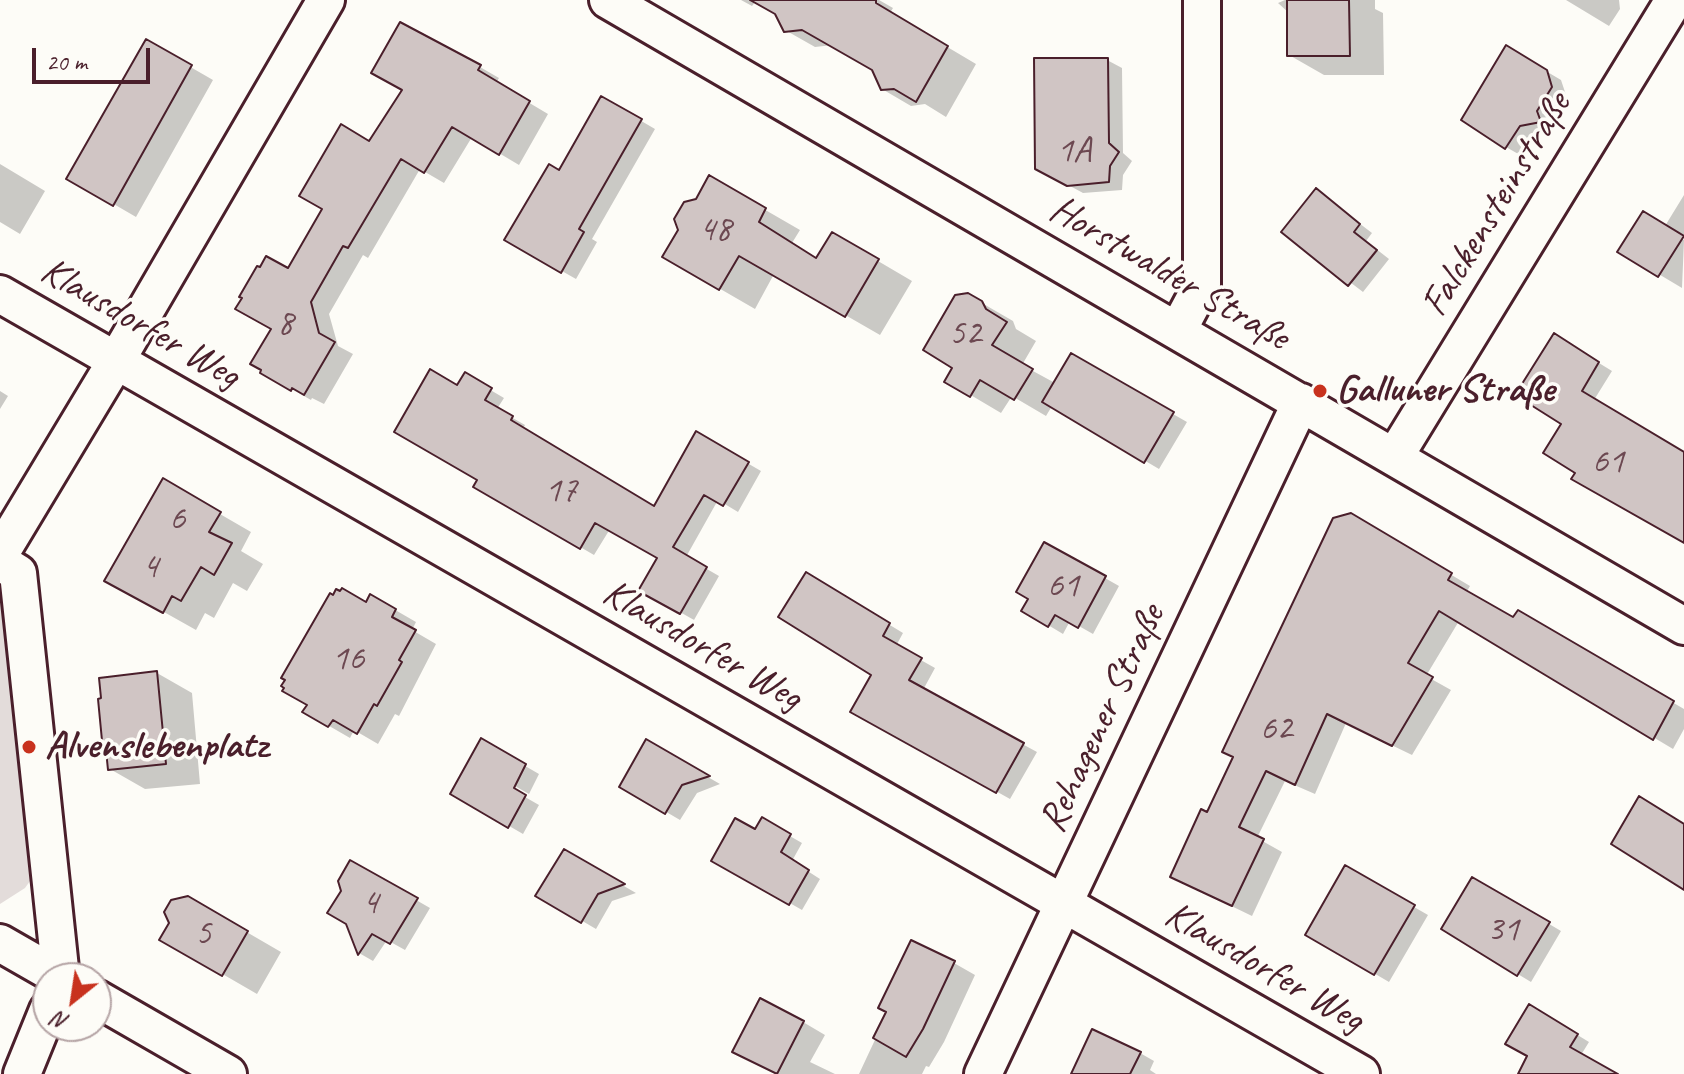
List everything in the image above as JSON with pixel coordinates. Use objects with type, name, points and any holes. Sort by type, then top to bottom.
[{"type":"street","points":[[0,554],[326,0]]},
{"type":"street","name":"Horstwalder Straße","points":[[608,0],[1684,626]]},
{"type":"street","points":[[1178,330],[1202,285],[1202,0]]},
{"type":"street","name":"Falckensteinstraße","points":[[1395,456],[1674,0]]},
{"type":"street","name":"Klausdorfer Weg","points":[[0,294],[1361,1074]]},
{"type":"street","name":"Rehagener Straße","points":[[983,1074],[1301,402]]},
{"type":"street","points":[[0,562],[18,573],[59,962]]},
{"type":"street","points":[[0,943],[33,962]]},
{"type":"street","points":[[112,1007],[228,1074]]},
{"type":"street","points":[[22,1074],[35,1042]]},
{"type":"shaded area","points":[[0,602],[30,881],[25,888],[0,904]]},
{"type":"building","points":[[750,0],[876,0],[876,3],[948,46],[916,102],[894,89],[881,90],[872,70],[802,30],[784,32],[775,14]]},
{"type":"building","points":[[1287,0],[1349,0],[1350,56],[1287,56]]},
{"type":"building","points":[[400,22],[481,65],[478,70],[530,101],[499,155],[452,127],[424,173],[401,159],[348,248],[343,246],[311,302],[319,333],[335,342],[304,395],[292,388],[291,391],[250,364],[271,329],[235,309],[257,266],[260,267],[266,256],[288,268],[322,209],[299,196],[341,124],[369,141],[402,90],[371,73]]},
{"type":"building","points":[[146,39],[192,65],[113,206],[66,179]]},
{"type":"building","points":[[1506,45],[1547,70],[1552,87],[1537,111],[1541,122],[1520,126],[1505,149],[1461,120]]},
{"type":"building","points":[[1034,58],[1108,58],[1109,143],[1119,152],[1110,166],[1109,182],[1067,186],[1035,169]]},
{"type":"building","points":[[601,96],[642,119],[579,229],[584,232],[561,273],[504,240],[549,164],[559,170]]},
{"type":"building","points":[[709,175],[766,208],[759,222],[816,258],[832,232],[879,259],[845,317],[739,256],[719,290],[662,257],[678,230],[674,219],[684,202],[696,199]]},
{"type":"building","points":[[1316,188],[1360,224],[1354,232],[1377,250],[1348,286],[1281,232]]},
{"type":"building","points":[[1643,211],[1684,236],[1658,277],[1617,252]]},
{"type":"building","points":[[968,293],[1007,322],[992,345],[1033,369],[1014,400],[980,380],[970,397],[944,382],[952,368],[923,350],[955,295]]},
{"type":"building","points":[[1554,333],[1599,362],[1582,391],[1684,452],[1684,543],[1571,479],[1575,473],[1543,453],[1561,424],[1515,395]]},
{"type":"building","points":[[1071,353],[1174,412],[1144,463],[1042,402]]},
{"type":"building","points":[[430,369],[457,385],[465,372],[492,388],[485,400],[513,416],[511,420],[654,506],[696,431],[749,462],[723,506],[704,495],[673,547],[707,567],[680,614],[638,591],[657,558],[595,523],[580,549],[473,487],[477,480],[394,432]]},
{"type":"building","points":[[163,478],[221,512],[209,532],[232,543],[214,575],[201,567],[181,601],[172,596],[163,613],[104,581]]},
{"type":"building","points":[[1351,513],[1452,573],[1448,580],[1513,617],[1518,610],[1674,701],[1653,740],[1439,611],[1408,663],[1433,677],[1392,746],[1327,714],[1295,785],[1266,771],[1239,827],[1264,839],[1232,906],[1170,877],[1201,809],[1207,812],[1233,757],[1222,752],[1333,518]]},
{"type":"building","points":[[1044,542],[1106,576],[1078,628],[1055,615],[1048,627],[1021,611],[1028,599],[1016,592]]},
{"type":"building","points":[[806,572],[890,623],[883,636],[922,658],[909,680],[1024,743],[996,793],[850,712],[871,675],[778,617]]},
{"type":"building","points":[[342,588],[366,602],[370,594],[396,609],[392,617],[416,630],[399,660],[402,662],[357,734],[333,720],[328,727],[302,712],[307,705],[282,691],[284,688],[281,686],[285,680],[281,678],[330,593],[333,595],[336,589],[340,591]]},
{"type":"building","points":[[157,671],[166,764],[108,770],[106,750],[103,751],[99,678]]},
{"type":"building","points":[[481,738],[526,764],[514,788],[526,795],[508,828],[450,794]]},
{"type":"building","points":[[646,739],[710,776],[682,785],[665,814],[619,787]]},
{"type":"building","points":[[1639,796],[1684,824],[1684,890],[1611,844]]},
{"type":"building","points":[[762,817],[791,834],[781,852],[809,870],[789,905],[711,861],[735,818],[755,829]]},
{"type":"building","points":[[564,849],[625,884],[598,894],[581,923],[535,896]]},
{"type":"building","points":[[350,860],[418,898],[390,944],[372,934],[358,955],[346,924],[327,913],[341,891],[338,881]]},
{"type":"building","points":[[1345,865],[1415,905],[1374,975],[1305,935]]},
{"type":"building","points":[[1472,877],[1550,922],[1517,976],[1441,929]]},
{"type":"building","points":[[188,896],[248,931],[222,976],[159,940],[169,923],[164,912],[171,900]]},
{"type":"building","points":[[911,940],[955,961],[923,1029],[906,1057],[873,1038],[886,1012],[878,1008]]},
{"type":"building","points":[[760,998],[804,1021],[777,1074],[732,1052]]},
{"type":"building","points":[[1529,1004],[1578,1034],[1570,1047],[1618,1074],[1518,1074],[1527,1056],[1505,1044]]},
{"type":"building","points":[[1092,1029],[1141,1052],[1130,1074],[1071,1074]]},
{"type":"place","name":"Galluner Straße","points":[[1320,391]]},
{"type":"place","name":"Alvenslebenplatz","points":[[29,747]]}]
